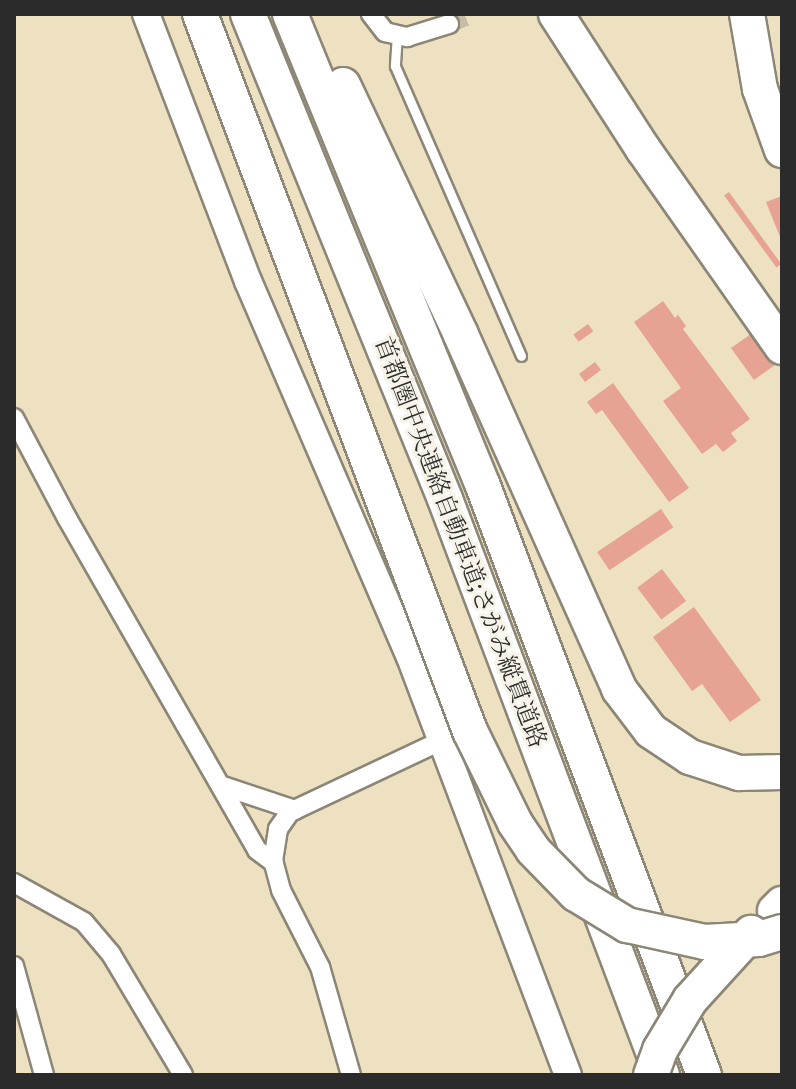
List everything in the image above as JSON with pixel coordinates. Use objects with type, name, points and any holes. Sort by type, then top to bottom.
[{"type":"highway","points":[[200,14],[470,731],[515,823],[533,850],[576,894],[627,925],[652,934],[704,942],[759,939],[780,916]]},
{"type":"highway","name":"首都圏中央連絡自動車道;さがみ縦貫道路","points":[[248,14],[445,499],[662,1075]]},
{"type":"highway","name":"首都圏中央連絡自動車道;さがみ縦貫道路","points":[[290,14],[483,486],[704,1075]]},
{"type":"highway","points":[[306,14],[356,110],[461,335],[619,689],[651,731],[690,757],[739,773],[782,772]]},
{"type":"highway","points":[[556,14],[643,149],[782,347]]},
{"type":"highway","points":[[747,14],[760,89],[782,150]]},
{"type":"highway","points":[[651,1075],[660,1050],[690,1000],[729,955],[780,916]]},
{"type":"street","points":[[146,14],[248,281],[377,574],[443,740],[568,1075]]},
{"type":"street","points":[[371,14],[385,32],[407,37],[449,24]]},
{"type":"street","points":[[14,418],[67,518],[257,850],[274,863]]},
{"type":"street","points":[[351,1075],[320,967],[281,890],[274,863],[278,829],[295,810],[443,740]]},
{"type":"street","points":[[223,786],[295,810]]},
{"type":"street","points":[[14,883],[84,922],[111,954],[183,1075]]},
{"type":"street","points":[[14,966],[44,1075]]},
{"type":"lane","points":[[397,35],[395,66],[521,356]]},
{"type":"building","points":[[729,192],[781,264],[776,268],[724,196]]},
{"type":"building","points":[[782,196],[782,242],[766,202]]},
{"type":"building","points":[[663,301],[675,318],[678,315],[686,326],[683,329],[750,419],[731,433],[737,441],[723,452],[716,444],[702,454],[663,401],[681,388],[634,322]]},
{"type":"building","points":[[782,312],[782,360],[754,380],[731,348]]},
{"type":"building","points":[[588,324],[593,331],[579,342],[573,335]]},
{"type":"building","points":[[595,362],[601,370],[585,382],[579,374]]},
{"type":"building","points":[[613,383],[689,488],[669,502],[602,410],[596,414],[587,402]]},
{"type":"building","points":[[661,509],[673,527],[609,570],[597,552]]},
{"type":"building","points":[[662,569],[686,601],[661,620],[637,588]]},
{"type":"building","points":[[694,607],[761,700],[730,722],[702,684],[692,691],[653,637]]},
{"type":"tunnel","points":[[449,24],[473,14]]}]
